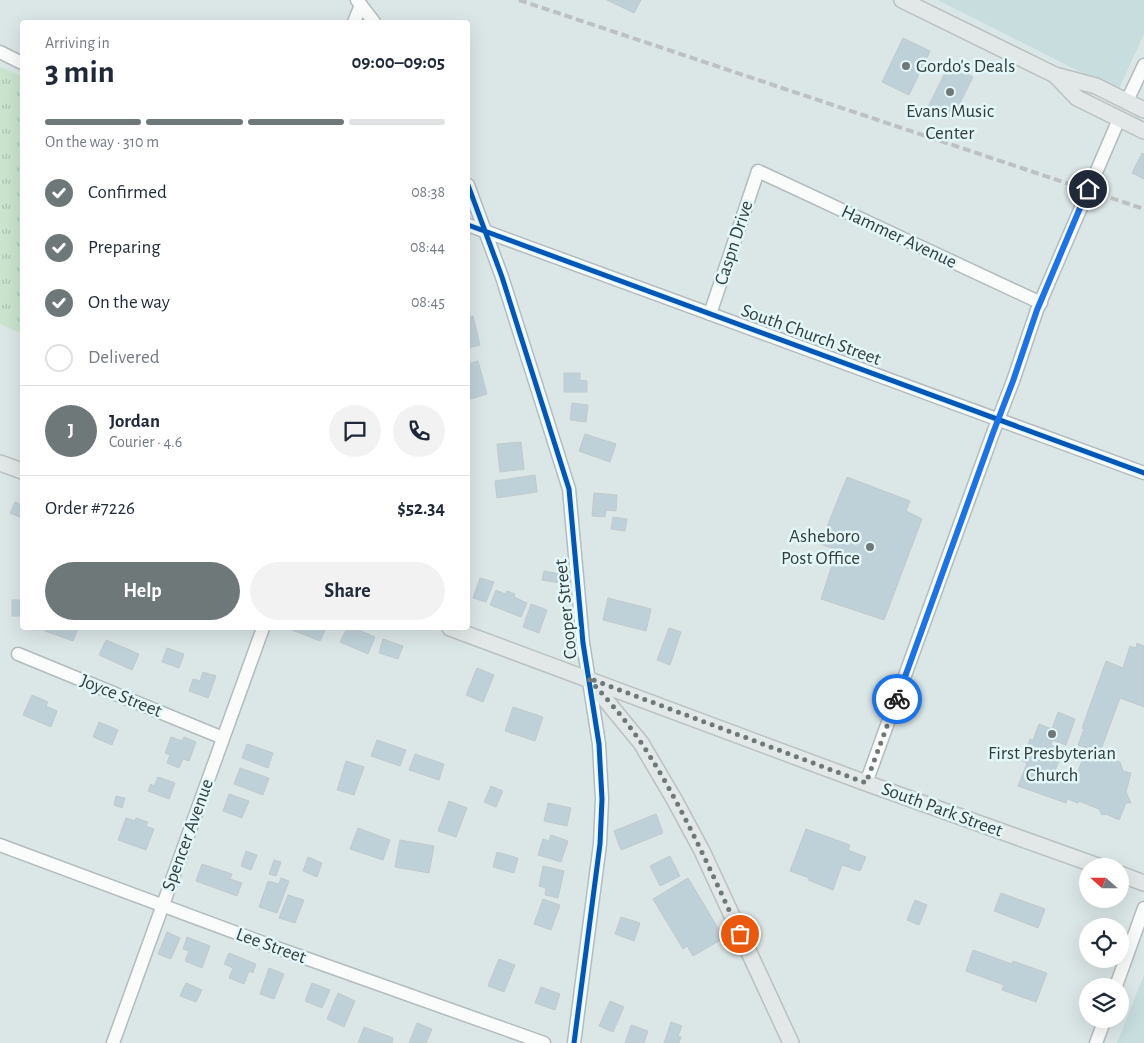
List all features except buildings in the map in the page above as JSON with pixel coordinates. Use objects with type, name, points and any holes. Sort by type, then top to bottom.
[{"type":"main road","points":[[902,0],[1055,75],[1096,86],[1144,110]]},
{"type":"main road","points":[[1055,75],[1077,98],[1144,131]]},
{"type":"main road","points":[[1067,88],[1082,89],[1110,103],[1127,100]]},
{"type":"main road","points":[[1119,119],[1127,113],[1144,120]]},
{"type":"main road","points":[[0,463],[20,470]]},
{"type":"main road","name":"South Park Street","points":[[456,630],[866,783],[1079,859]]},
{"type":"main road","points":[[588,678],[641,743],[674,799],[702,851],[791,1043]]},
{"type":"main road","points":[[1129,877],[1144,883]]},
{"type":"street","points":[[354,20],[359,2]]},
{"type":"street","points":[[359,2],[372,20]]},
{"type":"street","points":[[0,52],[20,62]]},
{"type":"street","points":[[1127,100],[1144,65]]},
{"type":"street","points":[[866,783],[1040,303],[1119,119]]},
{"type":"street","name":"Hammer Avenue","points":[[758,171],[1040,303]]},
{"type":"street","name":"Caspn Drive","points":[[710,314],[758,171]]},
{"type":"street","name":"Cooper Street","points":[[470,191],[502,277],[568,489],[588,678],[598,744],[602,799],[601,835],[574,1043]]},
{"type":"street","name":"South Church Street","points":[[470,226],[1144,473]]},
{"type":"street","name":"Spencer Avenue","points":[[113,1043],[262,630]]},
{"type":"street","name":"Joyce Street","points":[[18,654],[224,738]]},
{"type":"street","name":"Lee Street","points":[[0,845],[163,906],[544,1043]]},
{"type":"street","points":[[1119,978],[1144,908]]},
{"type":"street","points":[[1096,1043],[1102,1028]]},
{"type":"shaded area","points":[[938,0],[1144,0],[1144,34],[1118,91]]},
{"type":"shaded area","points":[[1144,975],[1144,1043],[1117,1043],[1123,1028],[1129,1028],[1129,1013]]},
{"type":"green space","points":[[0,67],[20,75],[20,333],[0,324]]},
{"type":"railway","points":[[519,0],[1144,209]]},
{"type":"cycle path","points":[[470,190],[502,277],[569,489],[583,643],[599,744],[602,799],[600,844],[574,1043]]},
{"type":"cycle path","points":[[470,226],[1144,473]]},
{"type":"way so far","points":[[740,934],[702,851],[641,743],[609,701],[588,678],[866,783],[897,699]]},
{"type":"place","name":"Gordo's Deals","points":[[906,66]]},
{"type":"place","name":"Evans Music Center","points":[[950,92]]},
{"type":"place","name":"Asheboro Post Office","points":[[870,547]]},
{"type":"place","name":"First Presbyterian Church","points":[[1052,734]]},
{"type":"route","points":[[897,699],[1037,310],[1088,189]]}]
